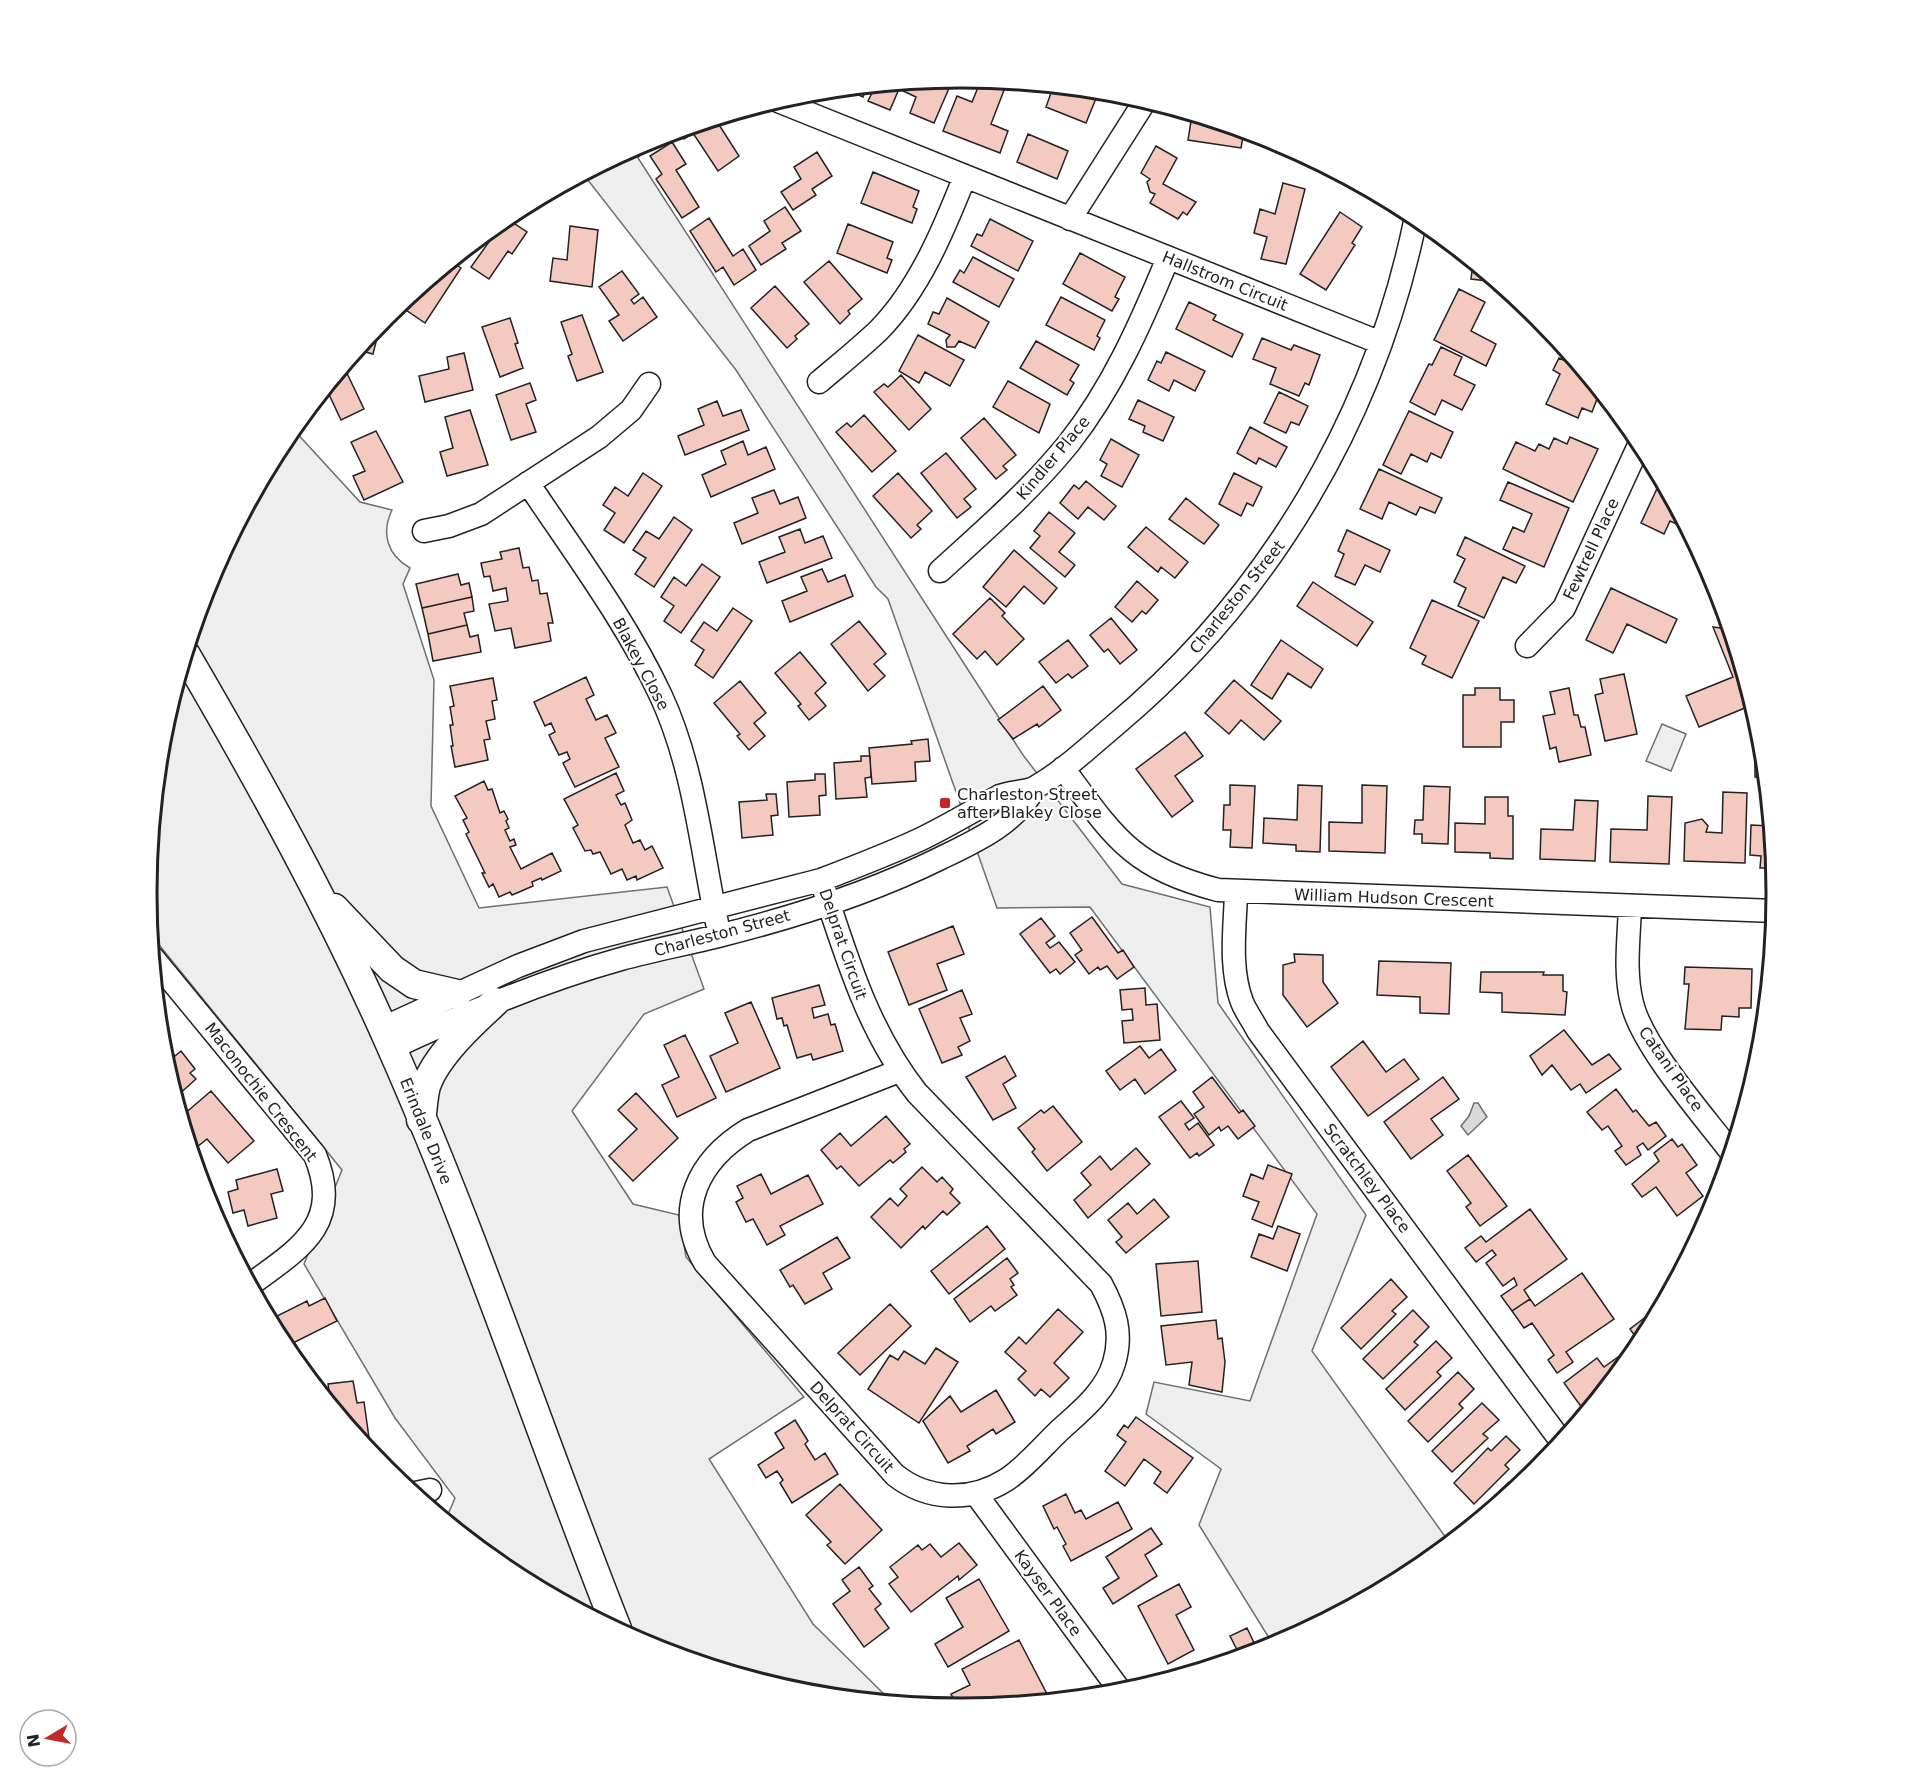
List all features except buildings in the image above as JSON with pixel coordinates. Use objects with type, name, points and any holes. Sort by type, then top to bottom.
[{"type":"main road","name":"Erindale Drive","points":[[191,664],[268,798],[316,889],[388,1038],[493,1299],[573,1518],[613,1618]]},
{"type":"main road","points":[[316,889],[392,969],[414,984],[457,994]]},
{"type":"main road","points":[[421,1119],[426,1086],[436,1067],[470,1025],[495,1002]]},
{"type":"street","name":"Hallstrom Circuit","points":[[793,107],[1380,344]]},
{"type":"street","points":[[1070,219],[1140,109]]},
{"type":"street","points":[[819,382],[879,330],[911,286],[940,235],[965,176]]},
{"type":"street","name":"Charleston Street","points":[[388,1038],[620,960],[720,936],[830,905],[900,878],[968,845],[1011,818],[1034,789],[1144,701],[1177,668],[1259,574],[1297,519],[1330,462],[1358,404],[1380,344],[1408,254],[1414,228]]},
{"type":"street","name":"Kindler Place","points":[[940,571],[1026,492],[1088,417],[1122,362],[1168,258]]},
{"type":"street","points":[[424,531],[447,527],[481,514],[611,429],[631,410],[649,384]]},
{"type":"street","name":"Fewtrell Place","points":[[1527,646],[1564,608],[1635,454]]},
{"type":"street","name":"Blakey Close","points":[[528,483],[627,633],[662,697],[685,762],[720,936]]},
{"type":"street","name":"William Hudson Crescent","points":[[1063,768],[1112,833],[1136,856],[1182,881],[1236,893],[1765,911]]},
{"type":"street","name":"Charleston Street","points":[[388,1038],[457,994],[518,966],[585,941],[653,921],[714,909],[821,880],[922,838],[1004,794],[1034,789]]},
{"type":"street","name":"Delprat Circuit","points":[[821,880],[865,1005],[877,1034],[899,1071],[917,1093],[1101,1284],[1114,1309],[1119,1336],[1114,1364],[1100,1391],[1007,1480],[976,1494],[950,1496],[926,1492],[895,1475],[705,1263],[698,1251],[690,1225],[692,1197],[696,1184],[712,1159],[734,1138],[748,1130],[899,1071]]},
{"type":"street","name":"Scratchley Place","points":[[1236,893],[1234,956],[1238,987],[1242,1003],[1258,1031],[1556,1434]]},
{"type":"street","name":"Catani Place","points":[[1630,906],[1628,969],[1631,1001],[1636,1016],[1651,1044],[1725,1144]]},
{"type":"street","name":"Maconochie Crescent","points":[[161,968],[315,1155],[324,1177],[325,1200],[318,1223],[294,1253],[257,1280]]},
{"type":"street","name":"Kayser Place","points":[[976,1494],[1114,1683]]},
{"type":"shaded area","points":[[639,157],[1023,755],[1122,884],[1210,907],[1218,1003],[1366,1215],[1312,1351],[1444,1536],[1364,1590],[1317,1615],[1268,1636],[1199,1525],[1221,1469],[1146,1414],[1154,1382],[1250,1401],[1317,1214],[1090,907],[997,908],[888,599],[876,587],[736,370],[588,180]]},
{"type":"shaded area","points":[[300,436],[360,502],[392,510],[387,527],[388,543],[396,557],[410,568],[403,584],[434,680],[431,806],[479,908],[667,887],[704,989],[644,1014],[572,1111],[633,1204],[679,1215],[686,1257],[804,1397],[709,1459],[813,1624],[883,1694],[805,1682],[753,1670],[703,1655],[654,1636],[606,1615],[559,1590],[515,1562],[449,1512],[455,1498],[395,1418],[304,1264],[342,1170],[159,945],[157,893],[164,788],[172,736],[184,685],[218,585],[240,537],[265,491]]},
{"type":"shaded area","points":[[1662,724],[1686,734],[1671,771],[1646,761]]},
{"type":"shaded area","points":[[1474,1103],[1478,1103],[1487,1117],[1468,1135],[1461,1126],[1469,1116]]},
{"type":"place","name":"Charleston Street after Blakey Close","points":[[945,803]]}]
